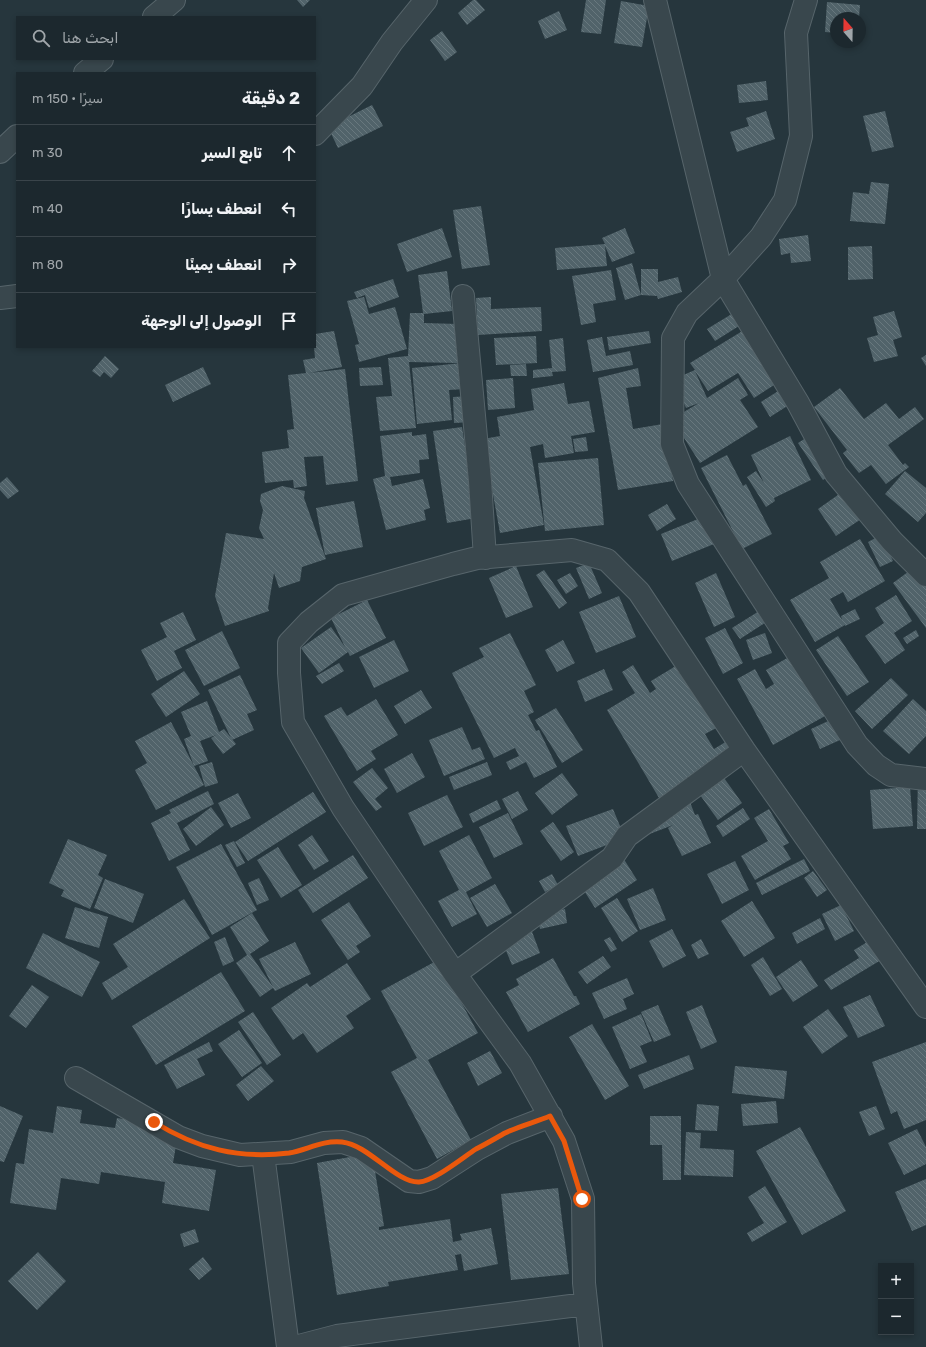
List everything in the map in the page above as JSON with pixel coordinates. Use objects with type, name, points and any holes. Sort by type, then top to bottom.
[{"type":"street","points":[[155,16],[174,0]]},
{"type":"street","points":[[316,133],[362,86],[392,42],[426,0]]},
{"type":"street","points":[[806,0],[796,33],[802,136],[785,200],[761,237],[723,279],[687,313],[673,338],[672,444],[688,484],[857,745],[876,765],[891,775],[926,779]]},
{"type":"street","points":[[660,4],[723,279],[794,397],[836,474],[892,541],[926,575]]},
{"type":"street","points":[[86,72],[101,60]]},
{"type":"street","points":[[0,152],[16,137]]},
{"type":"street","points":[[0,298],[16,296]]},
{"type":"street","points":[[462,296],[480,481],[485,558]]},
{"type":"street","points":[[591,1347],[586,1304],[582,1199],[564,1141],[520,1063],[455,974],[343,808],[293,722],[289,673],[289,643],[309,622],[343,595],[452,564],[485,558],[572,550],[607,560],[639,592],[744,750],[926,1007]]},
{"type":"street","points":[[455,974],[612,858],[627,836],[744,750]]},
{"type":"street","points":[[76,1078],[178,1137],[202,1146],[240,1155],[291,1152],[324,1143],[343,1142],[361,1148],[408,1181],[419,1182],[432,1178],[507,1132],[550,1116]]},
{"type":"street","points":[[263,1154],[288,1347]]},
{"type":"street","points":[[295,1347],[337,1336],[586,1304]]},
{"type":"building","points":[[297,0],[310,0],[303,7]]},
{"type":"building","points":[[473,0],[476,0],[485,10],[467,25],[458,13]]},
{"type":"building","points":[[586,0],[606,0],[601,34],[581,32]]},
{"type":"building","points":[[621,1],[649,6],[642,47],[614,43]]},
{"type":"building","points":[[827,2],[860,5],[859,12],[830,12],[830,32],[825,32]]},
{"type":"building","points":[[559,11],[567,30],[545,39],[538,21]]},
{"type":"building","points":[[442,31],[457,52],[445,61],[430,40]]},
{"type":"building","points":[[766,81],[768,100],[739,103],[737,85]]},
{"type":"building","points":[[372,105],[383,126],[338,148],[328,127]]},
{"type":"building","points":[[766,111],[775,139],[737,152],[730,132],[749,126],[746,118]]},
{"type":"building","points":[[885,111],[894,147],[872,152],[863,116]]},
{"type":"building","points":[[871,182],[889,184],[885,224],[850,221],[853,192],[869,194]]},
{"type":"building","points":[[481,206],[490,265],[462,269],[453,210]]},
{"type":"building","points":[[442,228],[452,257],[407,272],[397,244]]},
{"type":"building","points":[[625,228],[635,253],[612,262],[605,246],[607,266],[557,270],[555,248],[605,244],[602,238]]},
{"type":"building","points":[[808,235],[811,261],[791,263],[790,253],[781,255],[779,239]]},
{"type":"building","points":[[872,246],[873,279],[848,280],[848,247]]},
{"type":"building","points":[[632,263],[641,295],[625,300],[616,268]]},
{"type":"building","points":[[641,269],[658,269],[658,282],[678,277],[682,292],[658,299],[657,296],[641,295]]},
{"type":"building","points":[[611,270],[616,300],[593,304],[596,322],[581,325],[572,276]]},
{"type":"building","points":[[447,271],[452,311],[424,314],[424,323],[458,324],[457,363],[409,362],[416,428],[380,431],[376,397],[392,396],[388,358],[408,356],[410,313],[423,313],[418,275]]},
{"type":"building","points":[[393,279],[399,297],[369,308],[365,295],[357,298],[354,292]]},
{"type":"building","points":[[364,297],[369,314],[395,307],[407,349],[359,362],[355,345],[359,344],[347,301]]},
{"type":"building","points":[[491,297],[491,309],[541,307],[542,331],[478,335],[476,298]]},
{"type":"building","points":[[740,309],[747,321],[715,341],[707,329]]},
{"type":"building","points":[[894,311],[902,337],[893,340],[898,356],[874,362],[867,338],[878,335],[873,317]]},
{"type":"building","points":[[749,327],[782,380],[754,398],[738,373],[708,391],[695,371],[707,398],[738,378],[748,395],[740,400],[758,427],[700,463],[672,419],[699,403],[686,408],[674,379],[695,370],[690,363]]},
{"type":"building","points":[[334,331],[342,367],[309,373],[345,369],[358,481],[326,485],[323,456],[304,457],[307,486],[294,488],[293,480],[265,483],[262,452],[289,448],[287,430],[294,429],[288,375],[306,373],[303,360],[315,358],[314,348],[316,348],[316,334]]},
{"type":"building","points":[[649,331],[651,343],[609,350],[607,337]]},
{"type":"building","points":[[536,336],[537,363],[496,365],[494,338]]},
{"type":"building","points":[[602,337],[606,356],[630,351],[633,365],[593,372],[587,340]]},
{"type":"building","points":[[563,338],[566,371],[552,372],[553,376],[533,378],[533,370],[552,368],[549,340]]},
{"type":"building","points":[[926,355],[926,366],[921,358]]},
{"type":"building","points":[[105,356],[119,369],[111,378],[104,372],[100,377],[92,371]]},
{"type":"building","points":[[462,363],[465,389],[449,390],[452,420],[417,424],[412,368]]},
{"type":"building","points":[[526,364],[527,376],[511,376],[510,365]]},
{"type":"building","points":[[203,367],[211,384],[173,402],[165,385]]},
{"type":"building","points":[[381,367],[383,385],[360,386],[359,368]]},
{"type":"building","points":[[638,368],[641,386],[626,388],[633,429],[663,424],[673,481],[618,490],[598,378]]},
{"type":"building","points":[[513,378],[515,408],[488,410],[486,380]]},
{"type":"building","points":[[564,383],[568,404],[589,401],[595,432],[571,436],[574,453],[545,458],[543,444],[530,447],[544,525],[500,533],[483,439],[500,436],[497,417],[534,410],[531,389]]},
{"type":"building","points":[[791,383],[800,398],[770,417],[761,402]]},
{"type":"building","points":[[840,388],[864,419],[886,403],[899,419],[915,407],[924,419],[888,445],[903,465],[905,463],[909,467],[886,484],[871,465],[859,473],[843,453],[847,450],[814,407]]},
{"type":"building","points":[[470,396],[472,422],[454,423],[453,397]]},
{"type":"building","points":[[462,427],[476,518],[447,523],[433,431]]},
{"type":"building","points":[[412,432],[412,436],[426,434],[429,459],[419,460],[420,473],[390,477],[392,486],[423,479],[430,508],[424,510],[426,520],[386,530],[373,479],[385,476],[380,436]]},
{"type":"building","points":[[812,434],[837,471],[823,480],[798,443]]},
{"type":"building","points":[[790,436],[811,480],[774,498],[775,501],[766,507],[747,477],[756,471],[764,483],[751,455]]},
{"type":"building","points":[[586,437],[588,451],[575,452],[573,439]]},
{"type":"building","points":[[727,455],[743,486],[746,484],[772,534],[742,549],[701,468]]},
{"type":"building","points":[[598,458],[604,525],[545,531],[538,463]]},
{"type":"building","points":[[905,471],[926,488],[926,513],[918,522],[885,494]]},
{"type":"building","points":[[7,477],[19,491],[8,499],[0,490],[0,483]]},
{"type":"building","points":[[282,486],[305,491],[304,498],[326,559],[302,567],[300,581],[279,588],[274,573],[268,608],[269,611],[225,626],[215,596],[226,533],[264,539],[259,528],[263,510],[260,501],[261,494]]},
{"type":"building","points":[[845,490],[864,517],[836,536],[818,509]]},
{"type":"building","points":[[354,501],[363,547],[325,555],[316,508]]},
{"type":"building","points":[[667,504],[676,519],[657,531],[648,515]]},
{"type":"building","points":[[703,517],[714,544],[672,561],[661,534]]},
{"type":"building","points":[[881,535],[893,561],[880,567],[868,542]]},
{"type":"building","points":[[860,539],[885,581],[848,602],[843,592],[830,599],[842,620],[841,616],[855,609],[860,619],[845,625],[815,642],[790,600],[829,578],[820,562]]},
{"type":"building","points":[[589,563],[602,593],[589,599],[576,568]]},
{"type":"building","points":[[516,566],[533,607],[506,618],[489,578]]},
{"type":"building","points":[[912,569],[926,587],[926,628],[893,583]]},
{"type":"building","points":[[544,570],[567,603],[559,609],[536,575]]},
{"type":"building","points":[[570,573],[578,586],[566,594],[557,580]]},
{"type":"building","points":[[716,573],[735,617],[714,627],[695,583]]},
{"type":"building","points":[[896,595],[912,621],[894,633],[905,650],[885,664],[865,636],[884,623],[875,608]]},
{"type":"building","points":[[619,596],[636,637],[596,653],[579,612]]},
{"type":"building","points":[[367,600],[386,638],[350,656],[348,652],[319,673],[301,648],[331,627],[345,647],[331,618]]},
{"type":"building","points":[[764,608],[771,619],[740,639],[732,628]]},
{"type":"building","points":[[183,612],[196,640],[174,651],[182,668],[157,681],[141,650],[167,637],[160,623]]},
{"type":"building","points":[[725,628],[743,663],[723,674],[705,638]]},
{"type":"building","points":[[916,630],[919,636],[907,644],[903,638]]},
{"type":"building","points":[[222,631],[240,668],[204,686],[185,650]]},
{"type":"building","points":[[510,633],[536,685],[524,691],[534,712],[528,715],[536,731],[539,730],[557,767],[534,778],[526,762],[510,770],[506,762],[519,756],[515,748],[494,758],[452,673],[484,657],[479,648]]},
{"type":"building","points":[[765,633],[772,653],[753,660],[746,640]]},
{"type":"building","points":[[838,636],[869,682],[847,696],[816,650]]},
{"type":"building","points":[[394,640],[409,671],[374,688],[359,657]]},
{"type":"building","points":[[563,640],[575,663],[557,672],[545,650]]},
{"type":"building","points":[[798,652],[834,711],[773,745],[737,679],[755,669],[766,689],[774,684],[766,670]]},
{"type":"building","points":[[684,661],[722,725],[705,734],[714,749],[732,738],[738,748],[662,803],[607,710],[635,693],[622,672],[633,665],[650,693],[656,689],[651,681]]},
{"type":"building","points":[[339,663],[344,671],[322,684],[316,676]]},
{"type":"building","points":[[604,669],[613,690],[585,702],[577,681]]},
{"type":"building","points":[[184,671],[200,694],[166,717],[151,694]]},
{"type":"building","points":[[240,675],[257,710],[247,714],[254,730],[232,740],[208,690]]},
{"type":"building","points":[[891,678],[908,695],[872,729],[855,711]]},
{"type":"building","points":[[421,690],[432,708],[405,724],[394,706]]},
{"type":"building","points":[[376,699],[398,735],[371,751],[376,759],[357,771],[324,716],[341,707],[347,716]]},
{"type":"building","points":[[913,699],[926,711],[926,736],[909,754],[883,731]]},
{"type":"building","points":[[207,701],[219,732],[224,729],[236,744],[223,754],[211,738],[216,735],[200,741],[208,761],[194,766],[184,739],[191,736],[181,712]]},
{"type":"building","points":[[556,708],[583,750],[562,763],[535,720]]},
{"type":"building","points":[[839,716],[849,736],[820,749],[811,729]]},
{"type":"building","points":[[171,722],[204,785],[156,810],[135,770],[147,763],[135,741]]},
{"type":"building","points":[[462,727],[472,750],[480,747],[485,759],[444,776],[429,740]]},
{"type":"building","points":[[412,753],[425,777],[397,793],[384,769]]},
{"type":"building","points":[[212,762],[218,783],[205,787],[199,766]]},
{"type":"building","points":[[487,762],[492,775],[454,790],[449,777]]},
{"type":"building","points":[[372,768],[388,788],[375,799],[382,807],[376,811],[353,782]]},
{"type":"building","points":[[562,773],[578,795],[552,815],[535,793]]},
{"type":"building","points":[[918,774],[926,775],[926,829],[917,829]]},
{"type":"building","points":[[724,778],[742,803],[718,820],[700,795]]},
{"type":"building","points":[[910,787],[913,826],[873,829],[870,790]]},
{"type":"building","points":[[208,791],[214,804],[177,823],[190,850],[169,861],[151,823],[171,813],[169,810]]},
{"type":"building","points":[[518,791],[528,810],[512,819],[502,799]]},
{"type":"building","points":[[313,792],[326,812],[248,861],[235,842]]},
{"type":"building","points":[[238,793],[251,818],[231,828],[218,803]]},
{"type":"building","points":[[447,795],[463,827],[424,846],[408,813]]},
{"type":"building","points":[[688,797],[695,815],[698,814],[711,843],[682,856],[668,828],[673,825],[647,835],[640,816]]},
{"type":"building","points":[[497,800],[501,809],[473,823],[469,814]]},
{"type":"building","points":[[211,807],[224,825],[196,846],[183,829]]},
{"type":"building","points":[[743,808],[750,819],[723,837],[716,826]]},
{"type":"building","points":[[613,809],[625,838],[578,856],[566,826]]},
{"type":"building","points":[[769,809],[789,843],[783,846],[791,859],[755,880],[741,856],[768,841],[754,818]]},
{"type":"building","points":[[508,813],[523,844],[494,858],[479,827]]},
{"type":"building","points":[[553,822],[574,852],[561,861],[540,831]]},
{"type":"building","points":[[312,835],[329,861],[314,870],[298,845]]},
{"type":"building","points":[[469,835],[492,878],[466,892],[477,914],[452,927],[438,901],[459,890],[439,851]]},
{"type":"building","points":[[68,839],[107,855],[98,875],[103,878],[90,909],[61,896],[64,890],[49,883]]},
{"type":"building","points":[[234,841],[245,863],[237,867],[225,845]]},
{"type":"building","points":[[221,844],[257,910],[212,935],[176,867]]},
{"type":"building","points":[[278,847],[302,885],[281,898],[257,860]]},
{"type":"building","points":[[620,853],[637,880],[595,908],[578,881]]},
{"type":"building","points":[[353,855],[368,878],[313,913],[298,890]]},
{"type":"building","points":[[804,859],[810,871],[762,895],[756,883]]},
{"type":"building","points":[[735,861],[749,890],[722,904],[707,874]]},
{"type":"building","points":[[813,871],[827,890],[817,897],[804,878]]},
{"type":"building","points":[[552,874],[558,885],[545,892],[539,881]]},
{"type":"building","points":[[259,878],[269,900],[257,905],[248,883]]},
{"type":"building","points":[[105,879],[144,894],[133,923],[94,908]]},
{"type":"building","points":[[495,884],[512,913],[487,927],[470,898]]},
{"type":"building","points":[[653,888],[666,920],[640,930],[627,899]]},
{"type":"building","points":[[617,898],[638,931],[622,942],[601,908]]},
{"type":"building","points":[[184,899],[210,938],[112,1000],[102,983],[128,967],[113,944]]},
{"type":"building","points":[[752,901],[775,938],[744,957],[721,921]]},
{"type":"building","points":[[349,902],[371,936],[356,946],[360,952],[348,960],[321,920]]},
{"type":"building","points":[[841,905],[854,931],[835,941],[822,914]]},
{"type":"building","points":[[75,907],[108,917],[99,948],[65,938]]},
{"type":"building","points":[[565,909],[567,923],[540,929],[537,915]]},
{"type":"building","points":[[252,913],[269,941],[250,954],[273,987],[259,959],[295,942],[311,974],[275,991],[273,988],[260,997],[236,963],[247,955],[230,927]]},
{"type":"building","points":[[820,918],[825,929],[797,944],[792,933]]},
{"type":"building","points":[[531,929],[540,953],[512,965],[502,941]]},
{"type":"building","points":[[672,929],[686,956],[663,968],[649,941]]},
{"type":"building","points":[[43,933],[100,962],[82,997],[26,968]]},
{"type":"building","points":[[225,937],[234,961],[223,966],[214,942]]},
{"type":"building","points":[[610,937],[617,949],[611,952],[604,940]]},
{"type":"building","points":[[701,939],[709,954],[698,959],[691,945]]},
{"type":"building","points":[[869,941],[881,960],[831,990],[824,980],[859,958],[854,950]]},
{"type":"building","points":[[603,956],[611,967],[587,984],[578,972]]},
{"type":"building","points":[[763,957],[782,989],[770,996],[751,965]]},
{"type":"building","points":[[553,958],[580,1004],[528,1032],[506,992],[519,985],[516,979]]},
{"type":"building","points":[[438,960],[478,1033],[428,1060],[471,1140],[437,1159],[391,1072],[417,1058],[381,991]]},
{"type":"building","points":[[801,960],[818,986],[793,1002],[776,977]]},
{"type":"building","points":[[347,963],[371,999],[346,1016],[354,1028],[317,1053],[303,1033],[293,1040],[271,1008],[307,983],[310,987]]},
{"type":"building","points":[[221,972],[245,1011],[156,1065],[132,1026]]},
{"type":"building","points":[[627,978],[634,994],[623,999],[627,1009],[604,1019],[592,993]]},
{"type":"building","points":[[32,985],[49,997],[26,1028],[9,1016]]},
{"type":"building","points":[[870,995],[885,1026],[858,1038],[843,1007]]},
{"type":"building","points":[[658,1005],[671,1035],[654,1042],[641,1012]]},
{"type":"building","points":[[702,1005],[717,1042],[701,1049],[686,1012]]},
{"type":"building","points":[[828,1009],[848,1036],[822,1054],[803,1027]]},
{"type":"building","points":[[253,1012],[281,1055],[267,1065],[238,1022]]},
{"type":"building","points":[[641,1014],[652,1041],[640,1046],[647,1062],[630,1069],[612,1027]]},
{"type":"building","points":[[592,1024],[629,1086],[605,1100],[569,1037]]},
{"type":"building","points":[[239,1030],[262,1063],[242,1077],[218,1044]]},
{"type":"building","points":[[209,1042],[213,1051],[197,1059],[205,1075],[177,1089],[164,1065]]},
{"type":"building","points":[[926,1042],[926,1120],[904,1129],[897,1111],[891,1114],[872,1062]]},
{"type":"building","points":[[490,1051],[502,1073],[478,1086],[467,1063]]},
{"type":"building","points":[[689,1055],[694,1069],[644,1089],[638,1075]]},
{"type":"building","points":[[261,1066],[274,1081],[248,1101],[236,1085]]},
{"type":"building","points":[[735,1066],[787,1071],[784,1099],[732,1093]]},
{"type":"building","points":[[776,1101],[778,1123],[743,1126],[741,1104]]},
{"type":"building","points":[[697,1104],[719,1106],[717,1131],[695,1130]]},
{"type":"building","points":[[0,1106],[23,1116],[4,1162],[0,1161]]},
{"type":"building","points":[[57,1106],[82,1110],[80,1123],[115,1128],[117,1118],[179,1128],[173,1163],[216,1170],[209,1211],[162,1203],[165,1182],[101,1172],[99,1184],[61,1178],[56,1210],[10,1203],[16,1163],[24,1164],[29,1129],[53,1133]]},
{"type":"building","points":[[876,1106],[885,1129],[869,1136],[859,1112]]},
{"type":"building","points":[[650,1116],[681,1116],[681,1180],[663,1180],[662,1145],[650,1145]]},
{"type":"building","points":[[800,1127],[846,1211],[802,1235],[756,1151]]},
{"type":"building","points":[[917,1129],[926,1147],[926,1164],[904,1175],[888,1143]]},
{"type":"building","points":[[686,1132],[701,1133],[700,1148],[734,1150],[733,1177],[684,1175]]},
{"type":"building","points":[[372,1153],[384,1226],[379,1227],[379,1230],[450,1219],[453,1242],[462,1240],[460,1234],[491,1228],[498,1264],[464,1271],[461,1254],[455,1255],[458,1270],[388,1282],[389,1286],[337,1295],[317,1163]]},
{"type":"building","points":[[926,1179],[926,1225],[912,1231],[895,1192]]},
{"type":"building","points":[[765,1186],[787,1222],[752,1242],[747,1233],[764,1223],[748,1197]]},
{"type":"building","points":[[558,1188],[569,1274],[511,1280],[501,1194]]},
{"type":"building","points":[[195,1229],[199,1242],[184,1247],[180,1234]]},
{"type":"building","points":[[38,1252],[66,1281],[37,1310],[8,1281]]},
{"type":"building","points":[[203,1257],[212,1269],[199,1280],[189,1269]]},
{"type":"route","points":[[154,1122],[178,1137],[202,1146],[240,1155],[291,1152],[324,1143],[343,1142],[361,1148],[408,1181],[419,1182],[432,1178],[507,1132],[550,1116],[564,1141],[582,1199]]}]
